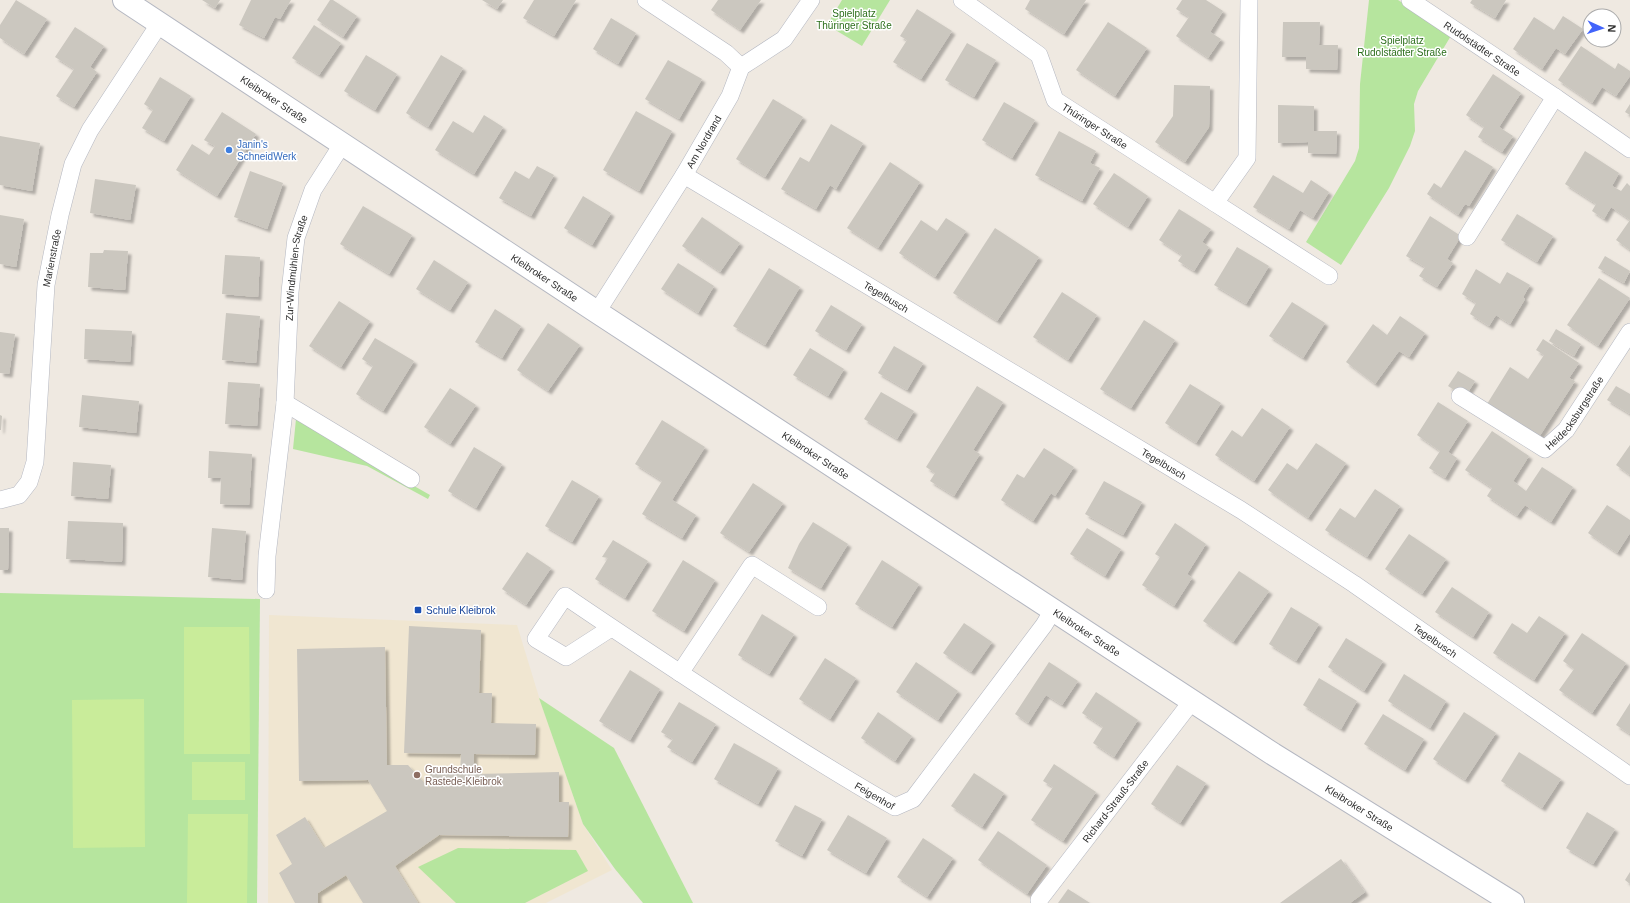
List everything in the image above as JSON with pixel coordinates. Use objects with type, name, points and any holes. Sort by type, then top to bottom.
[{"type":"street","name":"Kleibroker Straße","points":[[124,0],[343,143],[597,312],[1273,754],[1513,903]]},
{"type":"street","points":[[646,0],[726,53],[741,67],[784,39],[811,0]]},
{"type":"street","name":"Thüringer Straße","points":[[962,0],[1039,55],[1055,100],[1329,276]]},
{"type":"street","points":[[1215,203],[1247,158],[1249,0]]},
{"type":"street","name":"Rudolstädter Straße","points":[[1410,0],[1630,149]]},
{"type":"street","name":"Marienstraße","points":[[0,500],[19,495],[29,482],[35,462],[46,285],[60,215],[73,164],[90,130],[160,23]]},
{"type":"street","name":"Am Nordrand","points":[[597,312],[684,175],[730,96],[741,67]]},
{"type":"street","points":[[1467,237],[1555,97]]},
{"type":"street","name":"Zur-Windmühlen-Straße","points":[[266,590],[267,556],[285,403],[290,292],[296,238],[313,190],[343,143]]},
{"type":"street","name":"Tegelbusch","points":[[684,175],[1241,510],[1354,584],[1630,776]]},
{"type":"street","name":"Heidecksburgstraße","points":[[1460,396],[1545,449],[1566,430],[1630,332]]},
{"type":"street","points":[[285,403],[410,479]]},
{"type":"street","points":[[680,673],[752,565],[818,606]]},
{"type":"street","name":"Feigenhof","points":[[611,628],[851,783],[895,807],[913,799],[1044,625],[1053,610]]},
{"type":"street","name":"Richard-Strauß-Straße","points":[[1039,900],[1192,701]]},
{"type":"shaded area","name":"Grundschule Rastede-Kleibrok","points":[[269,615],[517,625],[539,697],[583,824],[612,870],[546,903],[268,903]]},
{"type":"green space","name":"Spielplatz Thüringer Straße","points":[[842,0],[890,0],[862,46],[827,25]]},
{"type":"green space","name":"Spielplatz Rudolstädter Straße","points":[[1369,0],[1398,0],[1452,34],[1418,91],[1414,104],[1415,131],[1410,146],[1389,188],[1341,265],[1306,242],[1355,161],[1359,148],[1360,84]]},
{"type":"green space","points":[[296,419],[430,495],[428,499],[367,466],[293,449]]},
{"type":"green space","points":[[0,593],[260,599],[257,903],[0,903]]},
{"type":"green space","points":[[184,627],[249,627],[250,754],[184,754]]},
{"type":"green space","points":[[539,698],[614,748],[693,903],[643,903],[615,869],[583,824]]},
{"type":"green space","points":[[144,699],[145,847],[73,848],[72,700]]},
{"type":"green space","points":[[192,762],[245,762],[245,800],[192,800]]},
{"type":"green space","points":[[188,814],[248,814],[247,903],[187,903]]},
{"type":"green space","points":[[458,848],[576,850],[588,871],[525,903],[456,903],[418,867]]},
{"type":"building","points":[[16,0],[47,19],[24,54],[0,38],[0,25]]},
{"type":"building","points":[[202,0],[220,0],[215,8]]},
{"type":"building","points":[[251,0],[291,0],[280,19],[275,17],[264,38],[239,25]]},
{"type":"building","points":[[330,0],[333,0],[357,16],[343,37],[317,20]]},
{"type":"building","points":[[482,0],[503,0],[497,9]]},
{"type":"building","points":[[534,0],[576,0],[554,36],[523,18]]},
{"type":"building","points":[[718,0],[761,0],[740,30],[711,10]]},
{"type":"building","points":[[1030,0],[1086,0],[1064,34],[1025,9]]},
{"type":"building","points":[[1182,0],[1206,0],[1223,11],[1210,32],[1221,39],[1208,58],[1176,36],[1189,17],[1176,9]]},
{"type":"building","points":[[1472,0],[1506,0],[1495,18],[1470,3]]},
{"type":"building","points":[[917,9],[952,31],[921,79],[893,62],[907,40],[900,36]]},
{"type":"building","points":[[1563,16],[1582,28],[1565,54],[1556,48],[1542,69],[1513,49],[1534,17],[1554,30]]},
{"type":"building","points":[[611,18],[636,33],[618,64],[593,49]]},
{"type":"building","points":[[1108,22],[1147,48],[1115,96],[1076,70]]},
{"type":"building","points":[[1283,22],[1320,22],[1319,45],[1338,45],[1337,70],[1306,69],[1306,57],[1282,57]]},
{"type":"building","points":[[314,25],[341,43],[319,75],[292,58]]},
{"type":"building","points":[[75,27],[104,46],[90,67],[97,72],[74,107],[56,96],[74,69],[55,57]]},
{"type":"building","points":[[967,43],[996,60],[974,97],[945,80]]},
{"type":"building","points":[[1581,46],[1615,69],[1618,63],[1630,71],[1630,76],[1616,96],[1602,87],[1592,103],[1558,80]]},
{"type":"building","points":[[366,55],[397,74],[375,110],[344,91]]},
{"type":"building","points":[[441,55],[463,68],[428,127],[406,113]]},
{"type":"building","points":[[668,60],[702,79],[679,119],[645,99]]},
{"type":"building","points":[[1493,74],[1521,93],[1499,127],[1513,136],[1502,152],[1478,137],[1484,127],[1466,115]]},
{"type":"building","points":[[160,77],[191,96],[164,141],[142,128],[153,110],[144,104]]},
{"type":"building","points":[[1174,85],[1210,86],[1209,127],[1185,162],[1155,142],[1173,116]]},
{"type":"building","points":[[773,99],[803,117],[765,177],[736,159]]},
{"type":"building","points":[[1004,102],[1035,120],[1012,158],[982,140]]},
{"type":"building","points":[[1630,104],[1630,115],[1625,112]]},
{"type":"building","points":[[1278,105],[1314,106],[1314,131],[1337,131],[1336,154],[1308,153],[1308,142],[1278,143]]},
{"type":"building","points":[[636,111],[672,131],[639,191],[603,170]]},
{"type":"building","name":"Janin's SchneidWerk","points":[[222,112],[256,134],[217,196],[176,170],[192,144],[209,155],[215,146],[204,140]]},
{"type":"building","points":[[484,115],[503,127],[474,174],[435,150],[453,121],[473,133]]},
{"type":"building","points":[[831,124],[863,143],[836,189],[830,185],[816,209],[781,189],[800,157],[809,162]]},
{"type":"building","points":[[1059,131],[1096,151],[1090,163],[1100,168],[1082,201],[1035,175]]},
{"type":"building","points":[[0,136],[40,143],[32,191],[0,185]]},
{"type":"building","points":[[1465,150],[1493,167],[1469,206],[1465,204],[1458,215],[1427,194],[1434,183],[1441,188]]},
{"type":"building","points":[[1585,151],[1619,173],[1612,186],[1621,191],[1627,183],[1630,186],[1630,220],[1611,207],[1604,219],[1592,211],[1596,204],[1565,184]]},
{"type":"building","points":[[890,162],[920,182],[878,248],[847,228]]},
{"type":"building","points":[[537,166],[554,175],[531,216],[499,198],[515,171],[529,179]]},
{"type":"building","points":[[250,171],[283,183],[267,229],[234,217]]},
{"type":"building","points":[[1114,173],[1148,196],[1128,227],[1093,204]]},
{"type":"building","points":[[1273,175],[1303,193],[1311,180],[1329,192],[1313,218],[1300,210],[1289,229],[1253,207]]},
{"type":"building","points":[[95,179],[136,185],[130,220],[90,213]]},
{"type":"building","points":[[583,196],[611,213],[592,245],[564,228]]},
{"type":"building","points":[[363,206],[412,235],[389,274],[340,244]]},
{"type":"building","points":[[1179,209],[1211,229],[1202,242],[1209,247],[1194,271],[1178,261],[1182,255],[1159,240]]},
{"type":"building","points":[[1517,214],[1553,236],[1537,262],[1501,240]]},
{"type":"building","points":[[0,215],[24,219],[16,267],[0,264]]},
{"type":"building","points":[[1430,216],[1461,236],[1447,259],[1453,263],[1437,287],[1419,276],[1425,267],[1406,256]]},
{"type":"building","points":[[702,217],[740,243],[720,272],[682,246]]},
{"type":"building","points":[[946,218],[966,231],[935,277],[899,253],[921,220],[937,231]]},
{"type":"building","points":[[1630,220],[1630,250],[1616,240]]},
{"type":"building","points":[[995,228],[1039,257],[997,321],[953,293]]},
{"type":"building","points":[[1237,247],[1269,266],[1246,304],[1214,285]]},
{"type":"building","points":[[104,250],[128,251],[125,290],[88,287],[90,253],[103,253]]},
{"type":"building","points":[[225,255],[260,257],[258,297],[222,294]]},
{"type":"building","points":[[1605,256],[1630,271],[1624,283],[1598,268]]},
{"type":"building","points":[[434,260],[468,282],[450,310],[416,289]]},
{"type":"building","points":[[678,263],[714,286],[698,313],[661,289]]},
{"type":"building","points":[[769,268],[800,287],[765,345],[733,326]]},
{"type":"building","points":[[1476,269],[1500,284],[1507,272],[1530,285],[1523,297],[1525,299],[1510,324],[1496,315],[1489,326],[1470,314],[1476,303],[1462,294]]},
{"type":"building","points":[[1599,278],[1630,298],[1598,346],[1567,325]]},
{"type":"building","points":[[1062,292],[1097,315],[1068,360],[1033,337]]},
{"type":"building","points":[[339,301],[370,321],[341,367],[309,346]]},
{"type":"building","points":[[1292,302],[1325,323],[1303,358],[1269,336]]},
{"type":"building","points":[[831,305],[862,324],[846,350],[815,331]]},
{"type":"building","points":[[495,309],[521,326],[502,358],[475,342]]},
{"type":"building","points":[[226,313],[260,316],[256,363],[222,360]]},
{"type":"building","points":[[1400,316],[1425,333],[1409,357],[1399,351],[1375,384],[1346,362],[1373,324],[1387,335]]},
{"type":"building","points":[[1144,320],[1175,340],[1131,408],[1100,389]]},
{"type":"building","points":[[548,323],[580,345],[548,391],[517,370]]},
{"type":"building","points":[[85,329],[132,331],[130,362],[84,359]]},
{"type":"building","points":[[1556,329],[1581,344],[1574,356],[1549,341]]},
{"type":"building","points":[[0,332],[15,334],[9,374],[0,373]]},
{"type":"building","points":[[375,338],[414,361],[383,411],[356,394],[373,366],[362,359]]},
{"type":"building","points":[[1543,339],[1579,363],[1569,378],[1575,381],[1539,437],[1487,404],[1510,367],[1528,379],[1544,355],[1536,350]]},
{"type":"building","points":[[894,346],[923,363],[907,390],[878,373]]},
{"type":"building","points":[[810,348],[844,369],[828,396],[793,375]]},
{"type":"building","points":[[1458,371],[1475,381],[1465,397],[1448,386]]},
{"type":"building","points":[[228,382],[260,384],[257,426],[225,424]]},
{"type":"building","points":[[1190,384],[1221,403],[1196,443],[1165,423]]},
{"type":"building","points":[[977,386],[1003,402],[973,450],[980,454],[954,496],[930,481],[935,473],[926,467]]},
{"type":"building","points":[[1616,386],[1630,394],[1630,414],[1607,400]]},
{"type":"building","points":[[450,388],[476,405],[450,444],[424,427]]},
{"type":"building","points":[[881,392],[914,411],[897,439],[864,419]]},
{"type":"building","points":[[82,395],[139,401],[136,433],[79,427]]},
{"type":"building","points":[[1438,402],[1468,421],[1448,452],[1457,458],[1445,478],[1429,468],[1440,451],[1417,435]]},
{"type":"building","points":[[1262,408],[1290,427],[1254,481],[1215,455],[1232,430],[1242,437]]},
{"type":"building","points":[[0,415],[2,416],[1,430],[0,430]]},
{"type":"building","points":[[662,420],[705,447],[672,500],[696,515],[682,538],[642,514],[662,481],[635,464]]},
{"type":"building","points":[[1492,431],[1529,456],[1513,481],[1526,491],[1542,467],[1573,487],[1551,522],[1525,505],[1517,516],[1487,496],[1492,488],[1465,470]]},
{"type":"building","points":[[1316,443],[1346,463],[1308,518],[1268,490],[1287,463],[1297,470]]},
{"type":"building","points":[[1630,445],[1630,475],[1616,465]]},
{"type":"building","points":[[474,447],[502,464],[476,508],[448,491]]},
{"type":"building","points":[[1044,448],[1074,467],[1055,496],[1051,493],[1033,521],[1001,500],[1017,474],[1024,478]]},
{"type":"building","points":[[209,451],[252,454],[249,505],[220,504],[221,478],[208,478]]},
{"type":"building","points":[[73,462],[111,465],[108,499],[71,496]]},
{"type":"building","points":[[572,480],[599,496],[572,542],[545,526]]},
{"type":"building","points":[[1104,481],[1142,502],[1123,535],[1085,514]]},
{"type":"building","points":[[753,483],[783,503],[749,552],[720,533]]},
{"type":"building","points":[[1375,489],[1400,506],[1367,557],[1325,530],[1340,508],[1355,518]]},
{"type":"building","points":[[1607,505],[1630,520],[1630,533],[1617,553],[1588,533]]},
{"type":"building","points":[[68,521],[123,523],[122,562],[66,559]]},
{"type":"building","points":[[813,522],[848,544],[821,588],[788,568],[799,544]]},
{"type":"building","points":[[1175,523],[1206,544],[1187,574],[1192,578],[1174,606],[1142,585],[1160,557],[1155,554]]},
{"type":"building","points":[[0,528],[9,528],[8,570],[0,570]]},
{"type":"building","points":[[212,528],[246,531],[242,580],[208,577]]},
{"type":"building","points":[[1087,528],[1121,549],[1105,576],[1070,554]]},
{"type":"building","points":[[1409,534],[1446,559],[1422,594],[1385,569]]},
{"type":"building","points":[[613,540],[648,561],[625,598],[595,579],[608,558],[602,557]]},
{"type":"building","points":[[527,552],[551,568],[526,605],[502,589]]},
{"type":"building","points":[[683,560],[715,580],[684,631],[652,611]]},
{"type":"building","points":[[882,560],[919,584],[892,627],[855,604]]},
{"type":"building","points":[[1239,571],[1269,591],[1233,642],[1203,621]]},
{"type":"building","points":[[1452,587],[1489,612],[1473,637],[1435,612]]},
{"type":"building","points":[[1291,607],[1319,624],[1296,661],[1269,644]]},
{"type":"building","points":[[762,614],[794,634],[769,674],[738,655]]},
{"type":"building","points":[[1539,616],[1565,633],[1534,680],[1493,653],[1512,623],[1527,633]]},
{"type":"building","points":[[964,623],[992,642],[971,672],[943,653]]},
{"type":"building","points":[[409,626],[481,630],[479,693],[492,693],[491,723],[536,724],[535,755],[474,754],[474,774],[559,772],[559,802],[569,802],[568,837],[439,835],[395,866],[418,903],[363,903],[346,875],[318,893],[318,903],[295,903],[279,873],[292,864],[276,835],[305,817],[324,848],[387,811],[368,780],[299,781],[297,649],[385,647],[387,765],[408,765],[429,788],[430,773],[460,773],[461,754],[404,753]]},
{"type":"building","points":[[1582,633],[1626,663],[1592,713],[1559,690],[1574,669],[1563,661]]},
{"type":"building","points":[[1346,638],[1383,661],[1364,691],[1328,667]]},
{"type":"building","points":[[825,658],[856,678],[830,719],[799,699]]},
{"type":"building","points":[[916,662],[958,691],[938,720],[896,692]]},
{"type":"building","points":[[1049,662],[1078,681],[1062,705],[1046,695],[1028,723],[1015,714]]},
{"type":"building","points":[[630,670],[660,689],[630,740],[599,721]]},
{"type":"building","points":[[1404,674],[1446,701],[1430,728],[1388,701]]},
{"type":"building","points":[[1319,678],[1357,701],[1341,729],[1303,705]]},
{"type":"building","points":[[1096,692],[1138,720],[1114,757],[1093,743],[1103,727],[1082,713]]},
{"type":"building","points":[[679,702],[716,724],[692,762],[667,747],[673,739],[661,732]]},
{"type":"building","points":[[1630,703],[1630,734],[1616,725]]},
{"type":"building","points":[[878,712],[912,736],[895,761],[861,738]]},
{"type":"building","points":[[1464,712],[1496,733],[1465,780],[1433,759]]},
{"type":"building","points":[[1383,714],[1424,739],[1405,770],[1364,744]]},
{"type":"building","points":[[734,743],[778,768],[758,804],[714,779]]},
{"type":"building","points":[[1519,752],[1561,779],[1542,808],[1501,781]]},
{"type":"building","points":[[1054,764],[1096,792],[1063,841],[1031,820],[1053,787],[1043,781]]},
{"type":"building","points":[[1177,765],[1206,783],[1180,823],[1151,804]]},
{"type":"building","points":[[974,773],[1004,793],[982,827],[951,806]]},
{"type":"building","points":[[795,805],[822,819],[802,856],[775,841]]},
{"type":"building","points":[[1587,812],[1615,829],[1593,864],[1566,848]]},
{"type":"building","points":[[848,815],[887,838],[866,873],[827,850]]},
{"type":"building","points":[[998,831],[1047,865],[1027,894],[978,860]]},
{"type":"building","points":[[923,838],[953,858],[927,897],[897,877]]},
{"type":"building","points":[[1341,859],[1365,892],[1350,903],[1280,903]]},
{"type":"building","points":[[1630,872],[1630,884],[1625,880]]},
{"type":"building","points":[[1068,889],[1090,903],[1058,903]]},
{"type":"place","name":"Janin's SchneidWerk","points":[[229,150]]},
{"type":"place","name":"Schule Kleibrok","points":[[418,610]]},
{"type":"place","name":"Grundschule Rastede-Kleibrok","points":[[417,775]]}]
